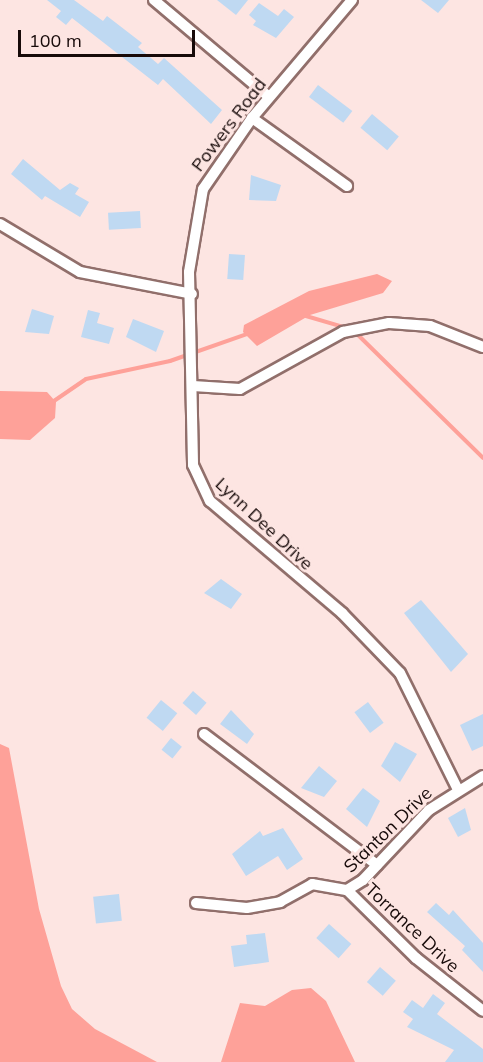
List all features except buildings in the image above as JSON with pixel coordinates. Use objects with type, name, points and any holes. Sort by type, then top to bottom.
[{"type":"street","points":[[154,0],[269,97]]},
{"type":"street","name":"Powers Road","points":[[192,294],[190,252],[203,189],[252,118],[352,0]]},
{"type":"street","points":[[252,118],[347,186]]},
{"type":"street","points":[[0,224],[80,272],[192,294]]},
{"type":"street","name":"Lynn Dee Drive","points":[[192,294],[192,453],[198,483],[210,501],[342,613],[400,673],[457,788]]},
{"type":"street","points":[[193,386],[240,389],[343,333],[389,323],[430,326],[483,347]]},
{"type":"street","points":[[204,734],[377,865]]},
{"type":"street","name":"Stanton Drive","points":[[347,890],[377,865],[429,810],[457,788],[483,776]]},
{"type":"street","points":[[196,903],[247,908],[280,902],[312,884],[347,890]]},
{"type":"street","name":"Torrance Drive","points":[[347,890],[417,958],[483,1011]]},
{"type":"shaded area","points":[[377,274],[392,281],[383,293],[310,315],[257,346],[243,332],[244,325],[309,291]]},
{"type":"shaded area","points":[[0,391],[47,392],[56,402],[55,418],[30,440],[0,439]]},
{"type":"shaded area","points":[[0,744],[9,748],[39,909],[61,986],[72,1009],[95,1029],[157,1062],[0,1062]]},
{"type":"shaded area","points":[[311,988],[326,1001],[355,1062],[221,1062],[240,1003],[265,1006],[292,990]]},
{"type":"waterway","points":[[306,316],[347,328]]},
{"type":"waterway","points":[[356,333],[483,458]]},
{"type":"waterway","points":[[51,403],[86,379],[170,361],[247,334]]}]
